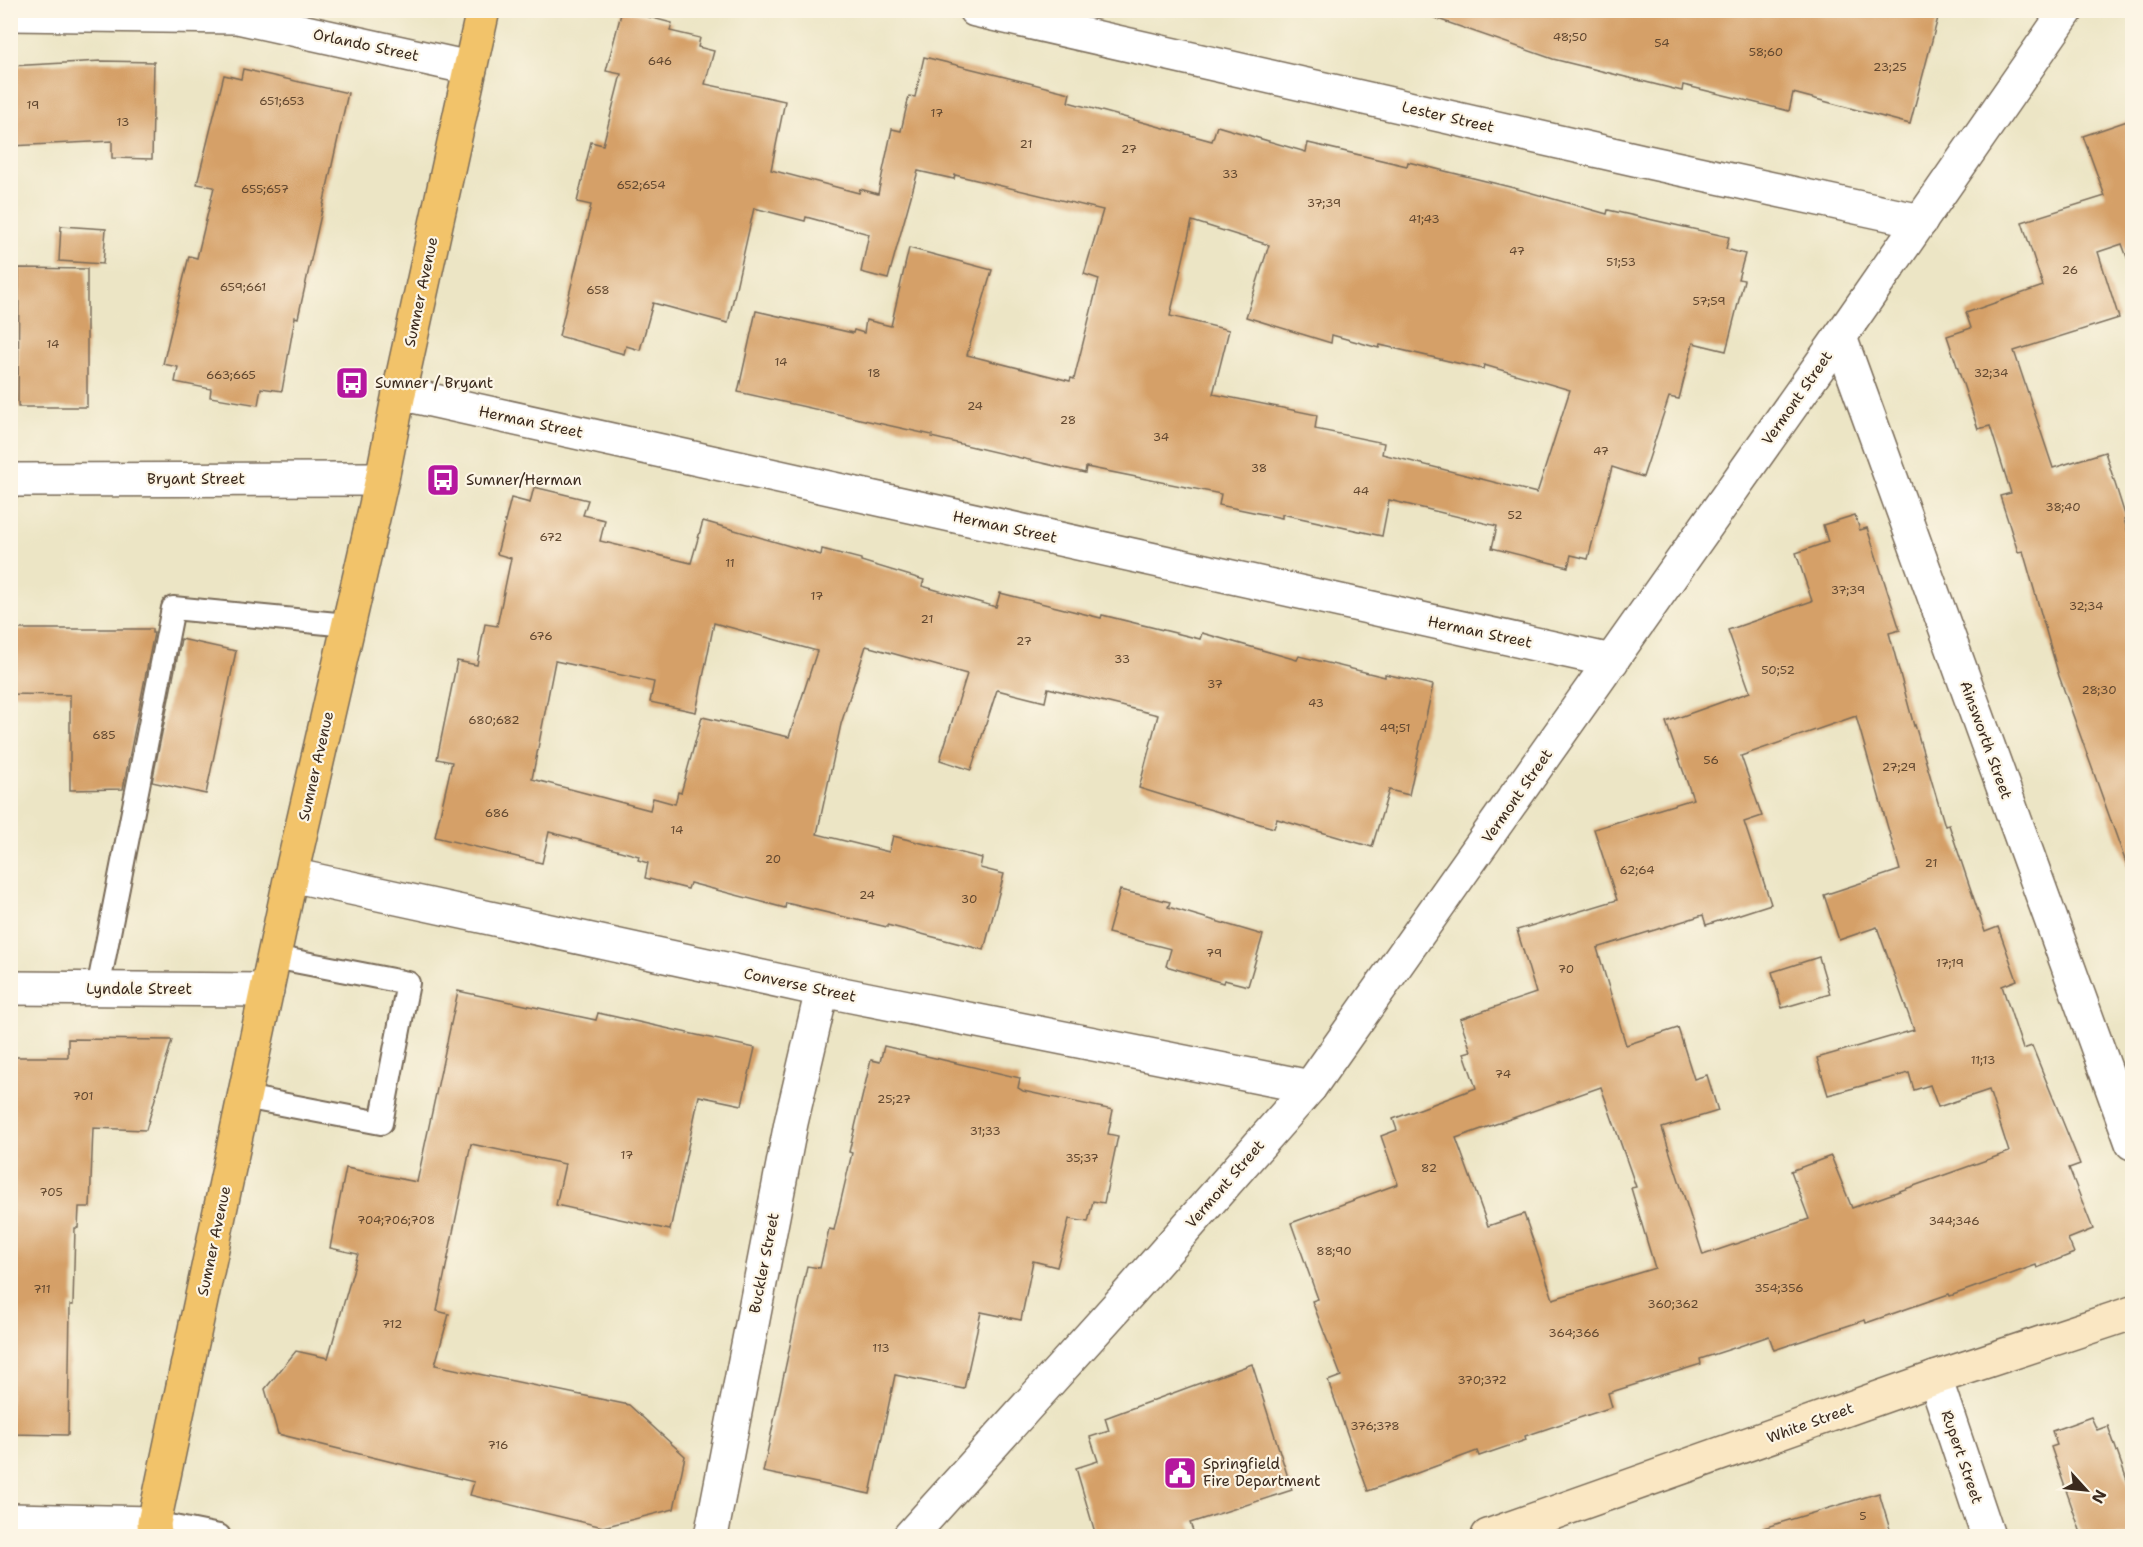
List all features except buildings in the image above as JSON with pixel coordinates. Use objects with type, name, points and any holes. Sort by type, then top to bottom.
[{"type":"main road","name":"Sumner Avenue","points":[[151,1532],[291,875],[382,479],[483,10]]},
{"type":"main road","name":"White Street","points":[[1488,1536],[1935,1378],[2133,1313]]},
{"type":"street","name":"Lester Street","points":[[975,10],[1632,159],[1921,220]]},
{"type":"street","name":"Vermont Street","points":[[910,1536],[1131,1291],[1310,1087],[1840,338],[2067,10]]},
{"type":"street","name":"Orlando Street","points":[[10,14],[237,17],[470,68]]},
{"type":"street","name":"Ainsworth Street","points":[[1840,338],[2133,1143]]},
{"type":"street","name":"Herman Street","points":[[399,393],[1612,661]]},
{"type":"street","name":"Bryant Street","points":[[10,480],[382,479]]},
{"type":"street","name":"Converse Street","points":[[291,875],[822,990],[1310,1087]]},
{"type":"street","name":"Lyndale Street","points":[[10,988],[267,990]]},
{"type":"street","name":"Buckler Street","points":[[711,1536],[791,1123],[822,990]]},
{"type":"street","name":"Rupert Street","points":[[1935,1378],[1988,1536]]},
{"type":"street","points":[[10,1520],[151,1532]]},
{"type":"lane","points":[[98,989],[173,608],[347,625]]},
{"type":"lane","points":[[244,1097],[381,1123],[408,983],[274,957]]},
{"type":"lane","points":[[151,1532],[219,1536]]},
{"type":"place","name":"Sumner / Bryant","points":[[352,383]]},
{"type":"place","name":"Sumner/Herman","points":[[443,480]]},
{"type":"place","name":"Springfield Fire Department","points":[[1180,1473]]}]
